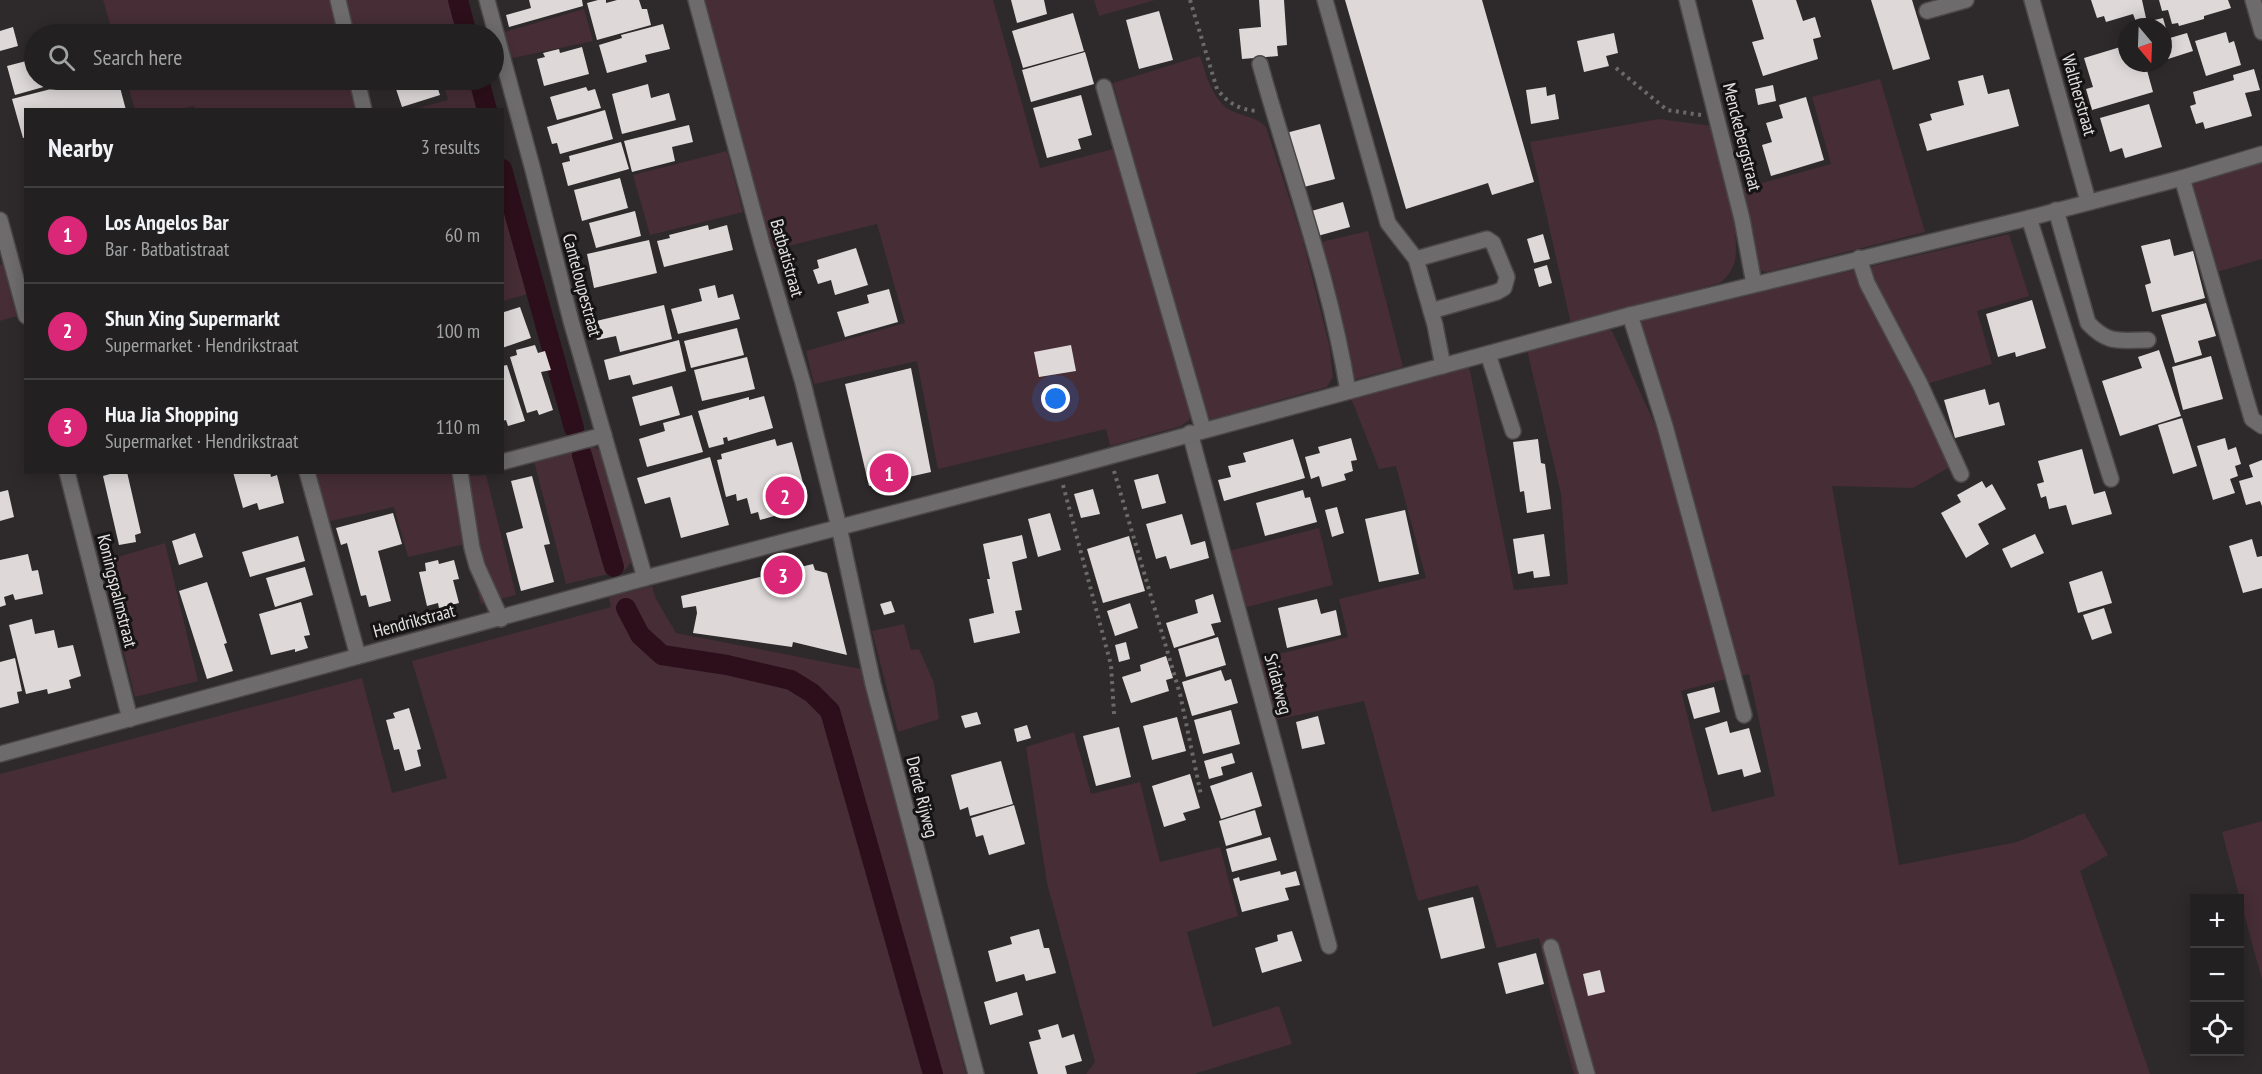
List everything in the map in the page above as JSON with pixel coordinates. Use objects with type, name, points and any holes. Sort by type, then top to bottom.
[{"type":"street","points":[[338,0],[344,24]]},
{"type":"street","name":"Canteloupestraat","points":[[486,0],[493,24]]},
{"type":"street","name":"Batbatistraat","points":[[696,0],[762,244],[803,383],[838,527]]},
{"type":"street","points":[[1325,0],[1388,222],[1416,259],[1431,311],[1443,366]]},
{"type":"street","name":"Menckebergstraat","points":[[1687,0],[1742,219],[1754,284]]},
{"type":"street","points":[[1927,11],[1966,0]]},
{"type":"street","name":"Waltherstraat","points":[[2032,0],[2088,201]]},
{"type":"street","points":[[2253,0],[2262,32]]},
{"type":"street","points":[[1260,64],[1320,264],[1338,336],[1348,391]]},
{"type":"street","name":"Canteloupestraat","points":[[504,65],[568,312],[645,578]]},
{"type":"street","name":"Sridatweg","points":[[1104,87],[1197,431],[1329,946]]},
{"type":"street","points":[[359,90],[364,108]]},
{"type":"street","name":"Hendrikstraat","points":[[0,753],[1630,315],[2029,218],[2182,178],[2262,154]]},
{"type":"street","points":[[2182,178],[2252,419],[2262,426]]},
{"type":"street","points":[[2056,210],[2088,323],[2101,337],[2117,340],[2148,339]]},
{"type":"street","points":[[2029,218],[2111,479]]},
{"type":"street","points":[[0,220],[24,309]]},
{"type":"street","points":[[1416,259],[1487,239],[1493,243],[1507,277],[1504,288],[1497,292],[1431,311]]},
{"type":"street","points":[[1859,258],[1867,283],[1920,384],[1961,474]]},
{"type":"street","points":[[1630,315],[1665,426],[1744,715]]},
{"type":"street","points":[[1488,354],[1513,431]]},
{"type":"street","points":[[504,461],[604,435]]},
{"type":"street","name":"Koningspalmstraat","points":[[68,474],[130,719]]},
{"type":"street","points":[[308,474],[358,656]]},
{"type":"street","points":[[460,474],[477,566],[501,619]]},
{"type":"street","name":"Derde Rijweg","points":[[838,527],[873,684],[976,1074]]},
{"type":"street","points":[[1551,947],[1587,1074]]},
{"type":"path","points":[[1190,0],[1212,77],[1225,100],[1233,106],[1253,111],[1273,111]]},
{"type":"path","points":[[1616,68],[1666,110],[1716,117]]},
{"type":"path","points":[[1110,455],[1180,694],[1202,795]]},
{"type":"path","points":[[1059,470],[1111,665],[1114,714]]},
{"type":"shaded area","points":[[103,0],[332,0],[338,24],[110,24]]},
{"type":"shaded area","points":[[344,0],[458,0],[464,24],[350,24]]},
{"type":"shaded area","points":[[703,0],[993,0],[1040,168],[1113,149],[1192,412],[1189,420],[1181,426],[1110,446],[1106,429],[938,469],[917,361],[814,384],[806,351],[905,323],[877,224],[772,250]]},
{"type":"shaded area","points":[[1094,0],[1155,0],[1099,16]]},
{"type":"shaded area","points":[[584,9],[593,41],[508,59],[504,32]]},
{"type":"shaded area","points":[[1200,56],[1210,84],[1221,103],[1232,111],[1257,120],[1266,127],[1302,237],[1329,344],[1333,377],[1327,387],[1208,420],[1204,415],[1113,83]]},
{"type":"shaded area","points":[[1880,79],[1925,232],[1767,272],[1755,269],[1752,262],[1750,219],[1740,189],[1831,164],[1812,97]]},
{"type":"shaded area","points":[[129,90],[353,90],[358,108],[194,108],[194,106],[135,108]]},
{"type":"shaded area","points":[[445,90],[482,90],[487,108],[419,108],[448,100]]},
{"type":"shaded area","points":[[1659,119],[1712,126],[1735,230],[1736,246],[1733,267],[1720,283],[1571,324],[1530,142]]},
{"type":"shaded area","points":[[727,151],[743,212],[650,235],[633,175]]},
{"type":"shaded area","points":[[2262,161],[2262,259],[2217,272],[2192,181]]},
{"type":"shaded area","points":[[504,176],[535,292],[504,301]]},
{"type":"shaded area","points":[[1368,231],[1403,367],[1349,381],[1317,243]]},
{"type":"shaded area","points":[[2009,234],[2029,296],[1977,311],[1992,364],[1927,384],[1872,277],[1872,266]]},
{"type":"shaded area","points":[[3,264],[17,316],[0,321],[0,265]]},
{"type":"shaded area","points":[[1856,270],[1860,284],[1950,467],[1913,488],[1832,486],[1899,865],[2017,842],[2084,813],[2108,855],[2080,871],[2150,1074],[1574,1074],[1550,990],[1539,938],[1497,948],[1478,885],[1418,901],[1364,701],[1275,720],[1259,659],[1348,637],[1339,599],[1426,578],[1396,466],[1379,469],[1351,398],[1469,366],[1514,590],[1568,584],[1561,494],[1527,350],[1606,329],[1612,331],[1657,429],[1677,493],[1726,679],[1681,691],[1712,812],[1775,796],[1749,674],[1741,676],[1671,430],[1623,325],[1746,292]]},
{"type":"shaded area","points":[[591,446],[603,452],[632,561],[625,570],[566,584],[534,461]]},
{"type":"shaded area","points":[[313,474],[486,475],[516,595],[481,604],[465,544],[408,557],[394,507],[326,522]]},
{"type":"shaded area","points":[[1319,528],[1333,585],[1243,608],[1229,551]]},
{"type":"shaded area","points":[[165,543],[198,681],[135,697],[101,562]]},
{"type":"shaded area","points":[[652,586],[656,599],[676,633],[861,669],[966,1074],[0,1074],[0,774],[362,678],[392,793],[447,778],[412,661],[611,607],[609,597]]},
{"type":"shaded area","points":[[904,624],[911,650],[919,649],[934,683],[939,719],[898,732],[872,631]]},
{"type":"shaded area","points":[[1074,732],[1091,794],[1140,782],[1160,862],[1220,847],[1238,916],[1187,932],[1213,1027],[1279,1006],[1292,1044],[1194,1074],[1086,1074],[1095,1062],[1047,883],[1026,747]]},
{"type":"shaded area","points":[[2262,821],[2262,980],[2244,913],[2244,894],[2239,894],[2222,832]]},
{"type":"building","points":[[529,0],[582,0],[583,6],[509,27],[506,15],[531,8]]},
{"type":"building","points":[[606,0],[606,3],[617,0],[639,0],[642,9],[647,9],[651,25],[597,40],[587,3]]},
{"type":"building","points":[[1011,0],[1044,0],[1047,14],[1017,23]]},
{"type":"building","points":[[1259,0],[1284,0],[1287,45],[1277,46],[1278,56],[1242,59],[1239,29],[1261,27]]},
{"type":"building","points":[[1345,0],[1482,0],[1534,182],[1492,195],[1488,183],[1406,209]]},
{"type":"building","points":[[1752,0],[1796,0],[1803,21],[1815,17],[1821,37],[1813,39],[1818,59],[1763,76],[1752,42],[1764,39]]},
{"type":"building","points":[[1871,0],[1912,0],[1930,59],[1893,70]]},
{"type":"building","points":[[2091,0],[2142,0],[2146,18],[2135,18],[2133,14],[2106,22],[2104,16],[2097,18]]},
{"type":"building","points":[[2159,0],[2228,0],[2231,8],[2179,26],[2178,23],[2172,24],[2168,10],[2162,11]]},
{"type":"building","points":[[1159,11],[1173,60],[1139,69],[1126,20]]},
{"type":"building","points":[[1073,13],[1084,51],[1023,68],[1012,31]]},
{"type":"building","points":[[663,24],[670,49],[645,55],[647,62],[607,73],[599,45],[622,38],[621,35]]},
{"type":"building","points":[[13,27],[18,46],[0,51],[0,31]]},
{"type":"building","points":[[2226,32],[2229,43],[2234,41],[2241,65],[2206,76],[2195,41]]},
{"type":"building","points":[[1614,33],[1618,53],[1606,56],[1609,66],[1584,72],[1577,41]]},
{"type":"building","points":[[2187,33],[2193,51],[2172,58],[2172,37]]},
{"type":"building","points":[[582,47],[589,74],[544,86],[537,59],[545,57],[543,53],[559,49],[560,53]]},
{"type":"building","points":[[2118,48],[2118,72],[2147,72],[2153,92],[2092,110],[2086,89],[2093,87],[2084,58]]},
{"type":"building","points":[[1085,52],[1094,84],[1031,102],[1022,70]]},
{"type":"building","points":[[24,62],[24,90],[33,90],[15,95],[7,66]]},
{"type":"building","points":[[2254,69],[2260,90],[2245,93],[2252,116],[2205,129],[2203,122],[2196,124],[2190,106],[2196,104],[2193,92],[2234,80],[2233,75]]},
{"type":"building","points":[[1983,75],[1988,94],[2009,89],[2019,126],[1927,151],[1919,124],[1932,120],[1930,114],[1964,105],[1958,81]]},
{"type":"building","points":[[648,84],[651,98],[669,93],[676,120],[622,134],[612,94]]},
{"type":"building","points":[[1773,85],[1776,101],[1758,105],[1755,89]]},
{"type":"building","points":[[586,87],[588,91],[595,89],[601,108],[557,120],[550,97]]},
{"type":"building","points":[[1546,87],[1547,96],[1555,94],[1559,119],[1531,124],[1526,90]]},
{"type":"building","points":[[47,90],[121,90],[125,108],[24,108],[23,138],[12,99]]},
{"type":"building","points":[[396,90],[438,90],[440,95],[402,107]]},
{"type":"building","points":[[1081,95],[1092,135],[1078,139],[1081,149],[1047,158],[1033,108]]},
{"type":"building","points":[[1806,97],[1824,160],[1771,176],[1762,145],[1772,142],[1766,123],[1783,118],[1779,105]]},
{"type":"building","points":[[2149,104],[2162,147],[2125,158],[2122,148],[2110,152],[2100,118]]},
{"type":"building","points":[[605,110],[613,139],[560,154],[557,143],[552,144],[547,127]]},
{"type":"building","points":[[1320,124],[1335,179],[1300,188],[1286,133]]},
{"type":"building","points":[[689,125],[693,142],[672,147],[675,161],[632,172],[624,141]]},
{"type":"building","points":[[621,142],[629,169],[568,186],[562,163],[570,161],[569,156]]},
{"type":"building","points":[[620,178],[628,208],[582,221],[574,190]]},
{"type":"building","points":[[1343,202],[1350,227],[1314,237],[1308,212]]},
{"type":"building","points":[[635,211],[641,236],[596,248],[589,223]]},
{"type":"building","points":[[708,225],[709,230],[727,225],[733,250],[664,267],[657,241],[670,238],[669,235]]},
{"type":"building","points":[[1543,234],[1550,259],[1534,263],[1527,239]]},
{"type":"building","points":[[2170,239],[2174,256],[2193,251],[2205,298],[2152,312],[2145,285],[2151,283],[2141,246]]},
{"type":"building","points":[[649,240],[657,273],[594,288],[587,254]]},
{"type":"building","points":[[856,248],[868,285],[835,295],[831,280],[818,284],[813,270],[819,268],[817,260]]},
{"type":"building","points":[[1547,265],[1552,283],[1539,287],[1534,269]]},
{"type":"building","points":[[715,285],[718,298],[733,294],[740,319],[678,334],[671,309],[702,301],[699,289]]},
{"type":"building","points":[[889,289],[898,322],[845,337],[837,312],[869,303],[867,295]]},
{"type":"building","points":[[2032,300],[2046,348],[2016,357],[2015,352],[1998,357],[1986,314]]},
{"type":"building","points":[[2206,303],[2216,336],[2198,341],[2202,355],[2175,363],[2161,315]]},
{"type":"building","points":[[664,305],[672,339],[620,352],[616,336],[597,340],[592,322]]},
{"type":"building","points":[[520,307],[531,338],[504,347],[504,312]]},
{"type":"building","points":[[737,328],[744,355],[691,368],[684,341]]},
{"type":"building","points":[[679,340],[686,371],[633,385],[630,375],[609,380],[604,360]]},
{"type":"building","points":[[535,345],[538,353],[545,351],[551,370],[541,372],[553,410],[539,415],[537,410],[527,413],[510,357],[517,355],[516,350]]},
{"type":"building","points":[[1071,345],[1076,371],[1039,377],[1034,352]]},
{"type":"building","points":[[2159,350],[2181,416],[2120,436],[2102,381],[2142,368],[2138,357]]},
{"type":"building","points":[[2211,356],[2223,399],[2183,410],[2172,367]]},
{"type":"building","points":[[747,357],[755,389],[702,401],[694,370]]},
{"type":"building","points":[[507,365],[525,421],[508,426],[506,420],[504,420],[504,366]]},
{"type":"building","points":[[911,368],[931,472],[869,486],[845,384]]},
{"type":"building","points":[[672,386],[680,415],[640,426],[632,397]]},
{"type":"building","points":[[1985,389],[1989,405],[1999,402],[2005,425],[1955,438],[1944,400]]},
{"type":"building","points":[[764,396],[773,428],[728,441],[727,437],[723,438],[724,444],[709,448],[698,411],[749,397],[749,400]]},
{"type":"building","points":[[692,415],[703,452],[647,467],[639,439],[665,431],[663,423]]},
{"type":"building","points":[[2182,418],[2197,466],[2173,474],[2158,425]]},
{"type":"building","points":[[1351,438],[1357,460],[1351,461],[1353,471],[1344,474],[1346,480],[1322,487],[1319,476],[1311,479],[1305,457],[1320,453],[1318,447]]},
{"type":"building","points":[[2225,438],[2228,450],[2236,447],[2241,464],[2235,466],[2238,476],[2230,479],[2235,493],[2213,500],[2197,446]]},
{"type":"building","points":[[775,439],[777,446],[792,442],[806,494],[799,496],[802,508],[760,520],[758,512],[751,514],[747,498],[737,501],[736,494],[726,497],[717,460],[722,459],[721,454]]},
{"type":"building","points":[[1293,439],[1305,478],[1224,501],[1218,480],[1231,477],[1228,466],[1246,462],[1243,453]]},
{"type":"building","points":[[1538,439],[1541,463],[1545,464],[1551,509],[1527,513],[1524,491],[1520,492],[1513,442]]},
{"type":"building","points":[[2082,449],[2094,494],[2105,491],[2112,514],[2072,525],[2066,505],[2049,509],[2046,496],[2041,498],[2037,484],[2044,482],[2038,461]]},
{"type":"building","points":[[710,457],[729,525],[681,538],[670,497],[645,504],[637,478]]},
{"type":"building","points":[[2262,460],[2262,506],[2260,501],[2246,505],[2239,481],[2253,477],[2249,465]]},
{"type":"building","points":[[127,474],[141,533],[135,535],[136,542],[119,545],[103,476]]},
{"type":"building","points":[[234,474],[270,474],[271,477],[277,475],[284,503],[259,510],[257,503],[243,508]]},
{"type":"building","points":[[1158,474],[1166,503],[1142,509],[1134,480]]},
{"type":"building","points":[[532,476],[550,544],[544,545],[554,582],[521,591],[506,533],[523,528],[511,481]]},
{"type":"building","points":[[1982,481],[1986,488],[1992,484],[2006,509],[1978,524],[1989,544],[1966,558],[1941,513],[1961,502],[1957,495]]},
{"type":"building","points":[[1093,489],[1100,514],[1081,518],[1074,494]]},
{"type":"building","points":[[8,490],[14,517],[0,521],[0,492]]},
{"type":"building","points":[[1303,490],[1305,498],[1310,497],[1317,522],[1265,536],[1256,503]]},
{"type":"building","points":[[1337,507],[1344,533],[1332,537],[1325,510]]},
{"type":"building","points":[[1405,510],[1419,574],[1379,582],[1365,519]]},
{"type":"building","points":[[393,513],[402,544],[378,551],[391,601],[369,607],[366,595],[361,596],[347,543],[341,545],[336,528]]},
{"type":"building","points":[[1050,513],[1061,550],[1038,557],[1028,519]]},
{"type":"building","points":[[1182,514],[1191,545],[1205,541],[1209,558],[1170,569],[1166,556],[1156,559],[1146,524]]},
{"type":"building","points":[[195,533],[203,557],[179,565],[172,541]]},
{"type":"building","points":[[1544,534],[1550,576],[1534,578],[1533,571],[1518,574],[1513,539]]},
{"type":"building","points":[[2035,534],[2044,553],[2011,568],[2002,549]]},
{"type":"building","points":[[1022,535],[1027,558],[1012,562],[1022,610],[1015,611],[1020,633],[974,643],[969,619],[994,613],[983,544]]},
{"type":"building","points":[[298,536],[305,561],[250,577],[242,552]]},
{"type":"building","points":[[1129,536],[1145,591],[1103,603],[1087,549]]},
{"type":"building","points":[[2252,539],[2257,557],[2262,556],[2262,588],[2243,593],[2229,546]]},
{"type":"building","points":[[28,554],[32,571],[38,570],[43,594],[15,600],[13,594],[4,597],[6,605],[0,607],[0,560]]},
{"type":"building","points":[[438,560],[439,564],[454,560],[459,579],[453,580],[459,603],[439,608],[438,603],[427,606],[419,572],[426,571],[425,563]]},
{"type":"building","points":[[813,564],[815,570],[827,573],[847,655],[793,642],[792,647],[693,633],[696,606],[683,608],[681,596]]},
{"type":"building","points":[[305,567],[313,595],[275,607],[266,578]]},
{"type":"building","points":[[2102,571],[2112,603],[2078,613],[2069,582]]},
{"type":"building","points":[[207,582],[227,643],[224,644],[233,671],[207,679],[179,591]]},
{"type":"building","points":[[1213,594],[1221,622],[1211,624],[1215,635],[1174,648],[1166,623],[1198,613],[1195,600]]},
{"type":"building","points":[[1317,599],[1321,614],[1336,610],[1341,635],[1287,648],[1278,608]]},
{"type":"building","points":[[891,601],[895,612],[884,615],[880,604]]},
{"type":"building","points":[[301,602],[310,635],[304,636],[308,648],[271,655],[259,614]]},
{"type":"building","points":[[1130,603],[1138,628],[1115,636],[1107,611]]},
{"type":"building","points":[[2104,608],[2112,633],[2092,640],[2083,615]]},
{"type":"building","points":[[32,619],[35,634],[54,630],[58,648],[73,645],[81,676],[69,680],[71,688],[48,694],[47,689],[26,694],[9,625]]},
{"type":"building","points":[[1218,637],[1226,665],[1186,677],[1178,649]]},
{"type":"building","points":[[1126,642],[1130,659],[1119,662],[1115,645]]},
{"type":"building","points":[[1166,656],[1173,678],[1166,680],[1169,691],[1131,703],[1122,677],[1141,671],[1140,665]]},
{"type":"building","points":[[15,658],[22,691],[17,692],[19,703],[0,708],[0,662]]},
{"type":"building","points":[[1221,670],[1225,681],[1231,679],[1238,703],[1192,716],[1182,682]]},
{"type":"building","points":[[1714,687],[1720,712],[1694,719],[1687,694]]},
{"type":"building","points":[[409,708],[421,749],[417,750],[421,766],[405,771],[399,749],[394,750],[386,720],[395,718],[393,713]]},
{"type":"building","points":[[1231,710],[1240,744],[1203,754],[1194,720]]},
{"type":"building","points":[[977,712],[981,724],[965,728],[961,716]]},
{"type":"building","points":[[1318,716],[1325,744],[1302,749],[1296,722]]},
{"type":"building","points":[[1177,717],[1186,751],[1152,760],[1143,726]]},
{"type":"building","points":[[1727,721],[1730,733],[1749,728],[1761,772],[1744,777],[1742,769],[1718,775],[1705,728]]},
{"type":"building","points":[[1027,725],[1031,738],[1017,742],[1014,729]]},
{"type":"building","points":[[1119,727],[1131,777],[1096,786],[1083,736]]},
{"type":"building","points":[[1232,753],[1235,763],[1221,767],[1223,775],[1209,779],[1204,761]]},
{"type":"building","points":[[1001,761],[1013,804],[970,816],[968,807],[960,810],[951,775]]},
{"type":"building","points":[[1252,772],[1262,806],[1221,819],[1210,786]]},
{"type":"building","points":[[1190,774],[1200,808],[1183,813],[1186,820],[1164,827],[1152,786]]},
{"type":"building","points":[[1014,805],[1025,844],[989,855],[983,835],[976,837],[971,818]]},
{"type":"building","points":[[1255,810],[1262,835],[1226,846],[1219,821]]},
{"type":"building","points":[[1270,837],[1277,860],[1232,872],[1226,849]]},
{"type":"building","points":[[1280,871],[1281,875],[1296,871],[1300,885],[1285,888],[1289,900],[1242,912],[1233,879],[1239,877],[1240,881]]},
{"type":"building","points":[[1473,897],[1485,948],[1441,959],[1428,908]]},
{"type":"building","points":[[1039,929],[1044,948],[1049,948],[1056,973],[1026,981],[1024,974],[996,982],[988,951],[1012,944],[1010,937]]},
{"type":"building","points":[[1292,931],[1302,961],[1262,973],[1255,948],[1278,941],[1277,935]]},
{"type":"building","points":[[1536,953],[1544,984],[1506,994],[1498,963]]},
{"type":"building","points":[[1600,970],[1605,992],[1588,996],[1583,974]]},
{"type":"building","points":[[1017,992],[1023,1015],[990,1025],[984,1002]]},
{"type":"building","points":[[1058,1024],[1062,1038],[1074,1034],[1082,1061],[1065,1066],[1067,1074],[1038,1074],[1029,1042],[1041,1039],[1038,1030]]},
{"type":"waterway","points":[[458,0],[464,24]]},
{"type":"waterway","points":[[482,90],[486,108]]},
{"type":"waterway","points":[[504,176],[574,428]]},
{"type":"waterway","points":[[582,455],[614,567]]},
{"type":"waterway","points":[[626,608],[640,635],[662,655],[727,665],[791,680],[812,693],[830,711],[933,1074]]},
{"type":"place","name":"Los Angelos Bar","points":[[889,473]]},
{"type":"place","name":"Shun Xing Supermarkt","points":[[785,496]]},
{"type":"place","name":"Hua Jia Shopping","points":[[783,575]]}]
